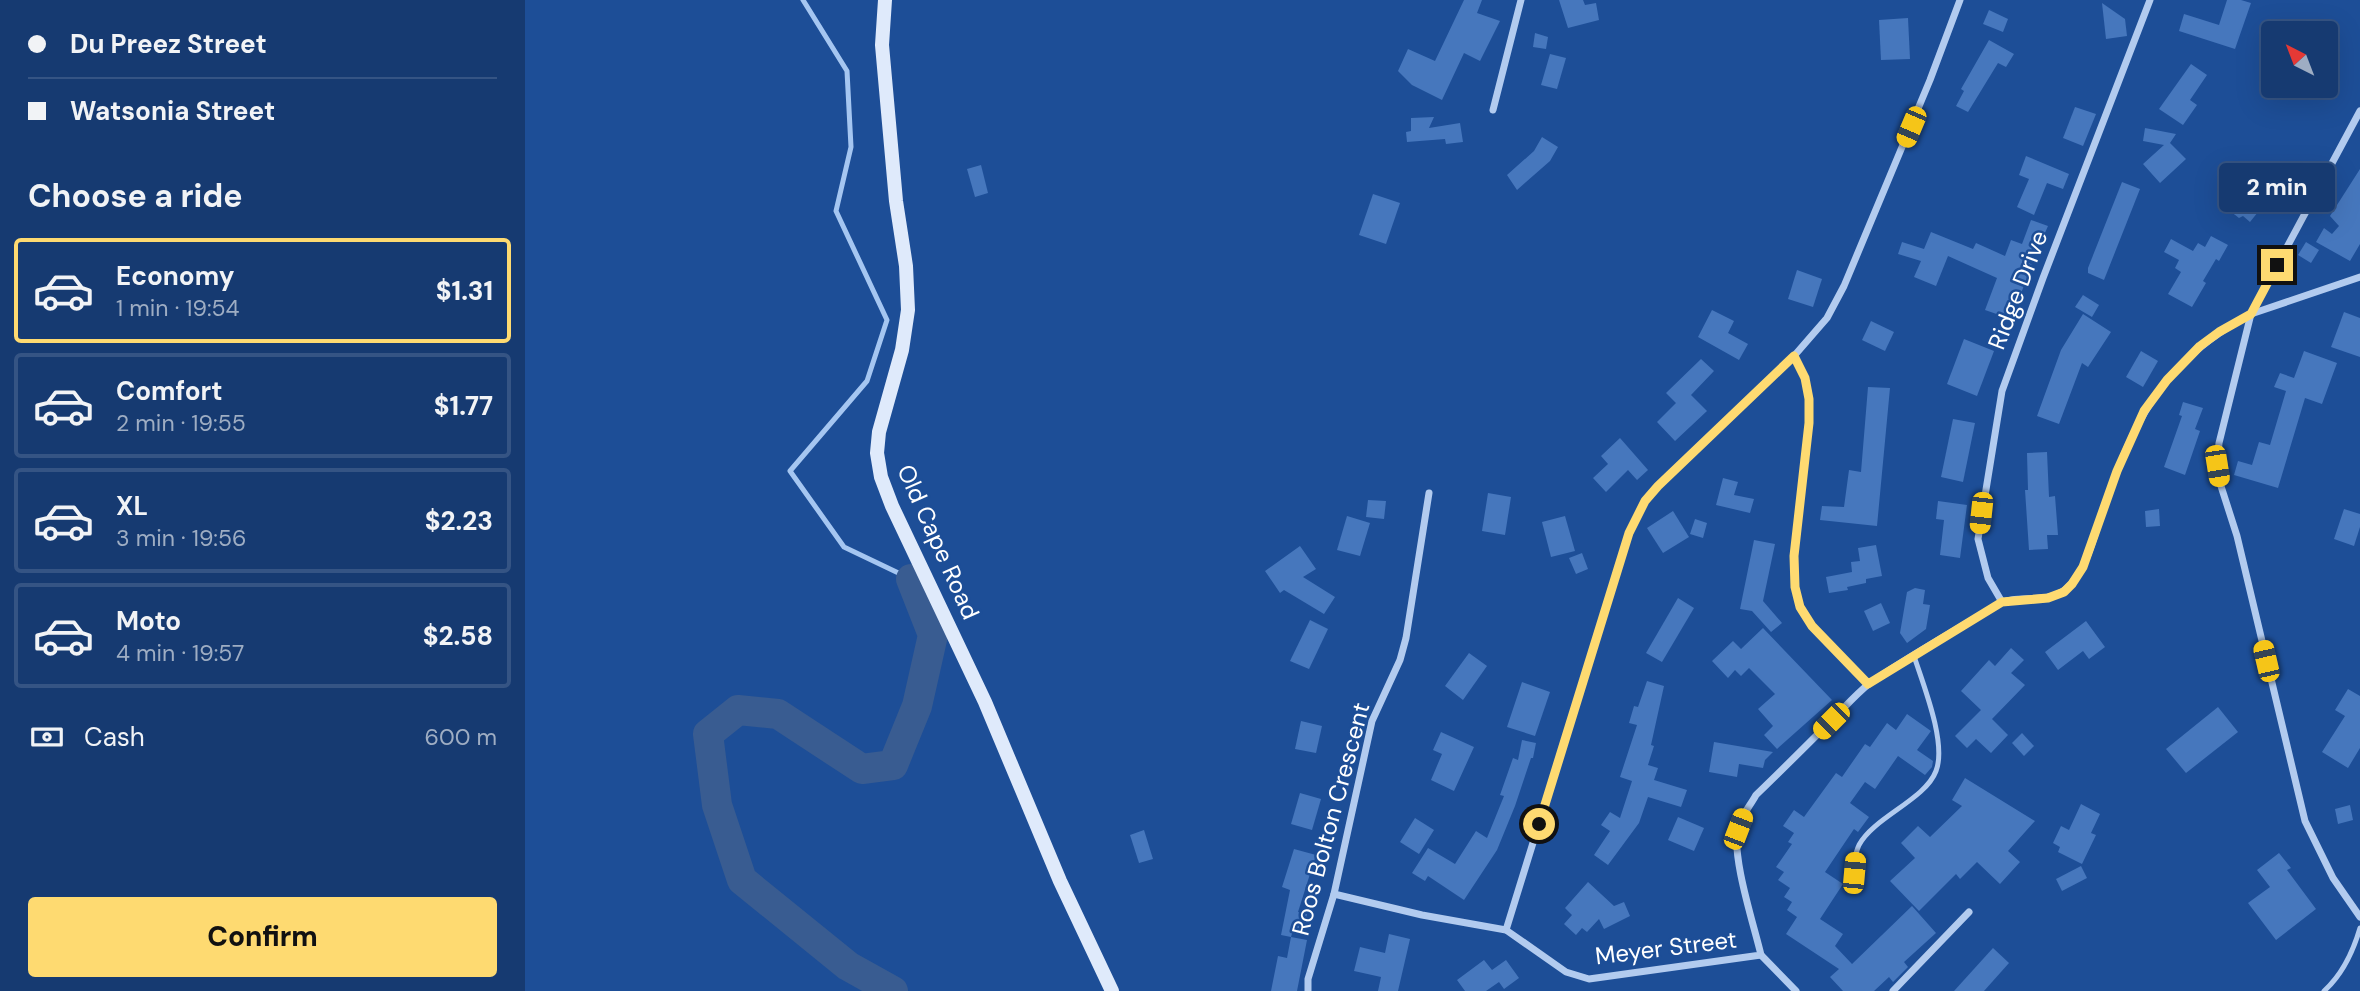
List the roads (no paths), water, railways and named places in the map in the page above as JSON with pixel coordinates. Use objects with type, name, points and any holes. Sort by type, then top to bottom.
[{"type":"street","name":"Old Cape Road","points":[[885,0],[882,45],[896,201],[906,266],[908,310],[902,350],[879,432],[877,453],[880,477],[985,702],[1060,881],[1112,991]]},
{"type":"street","points":[[1493,110],[1521,0]]},
{"type":"street","points":[[1506,929],[1629,533],[1645,501],[1794,356],[1827,317],[1845,286],[1961,0]]},
{"type":"street","name":"Ridge Drive","points":[[2002,602],[1988,578],[1978,538],[2002,391],[2150,0]]},
{"type":"street","points":[[2360,111],[2251,314],[2219,443],[2217,466],[2237,536],[2305,821],[2333,878],[2360,916]]},
{"type":"street","name":"Meyer Street","points":[[1334,894],[1422,915],[1506,929],[1566,972],[1589,979],[1761,956],[1736,850],[1741,822],[1756,795],[1868,684],[2002,602],[2048,598],[2064,592],[2072,584],[2083,567],[2110,490],[2144,411],[2167,380],[2200,346],[2251,314],[2360,277]]},
{"type":"street","points":[[1794,356],[1805,378],[1809,399],[1809,423],[1794,556],[1795,587],[1800,607],[1812,626],[1868,684]]},
{"type":"street","name":"Roos Bolton Crescent","points":[[1308,991],[1308,979],[1334,894],[1372,722],[1406,638],[1429,493]]},
{"type":"street","points":[[1893,991],[1969,912]]},
{"type":"street","points":[[1761,956],[1796,991]]},
{"type":"lane","points":[[1853,887],[1859,845],[1928,784],[1936,772],[1937,748],[1931,706],[1914,656]]},
{"type":"lane","points":[[2324,991],[2334,982],[2345,965],[2360,928]]},
{"type":"waterway","points":[[803,0],[847,71],[851,147],[836,211],[887,320],[867,381],[790,471],[844,547],[911,579]]},
{"type":"waterway","points":[[893,991],[848,966],[742,880],[717,805],[708,734],[738,710],[778,714],[862,769],[893,765],[917,706],[933,635],[911,579]]}]
